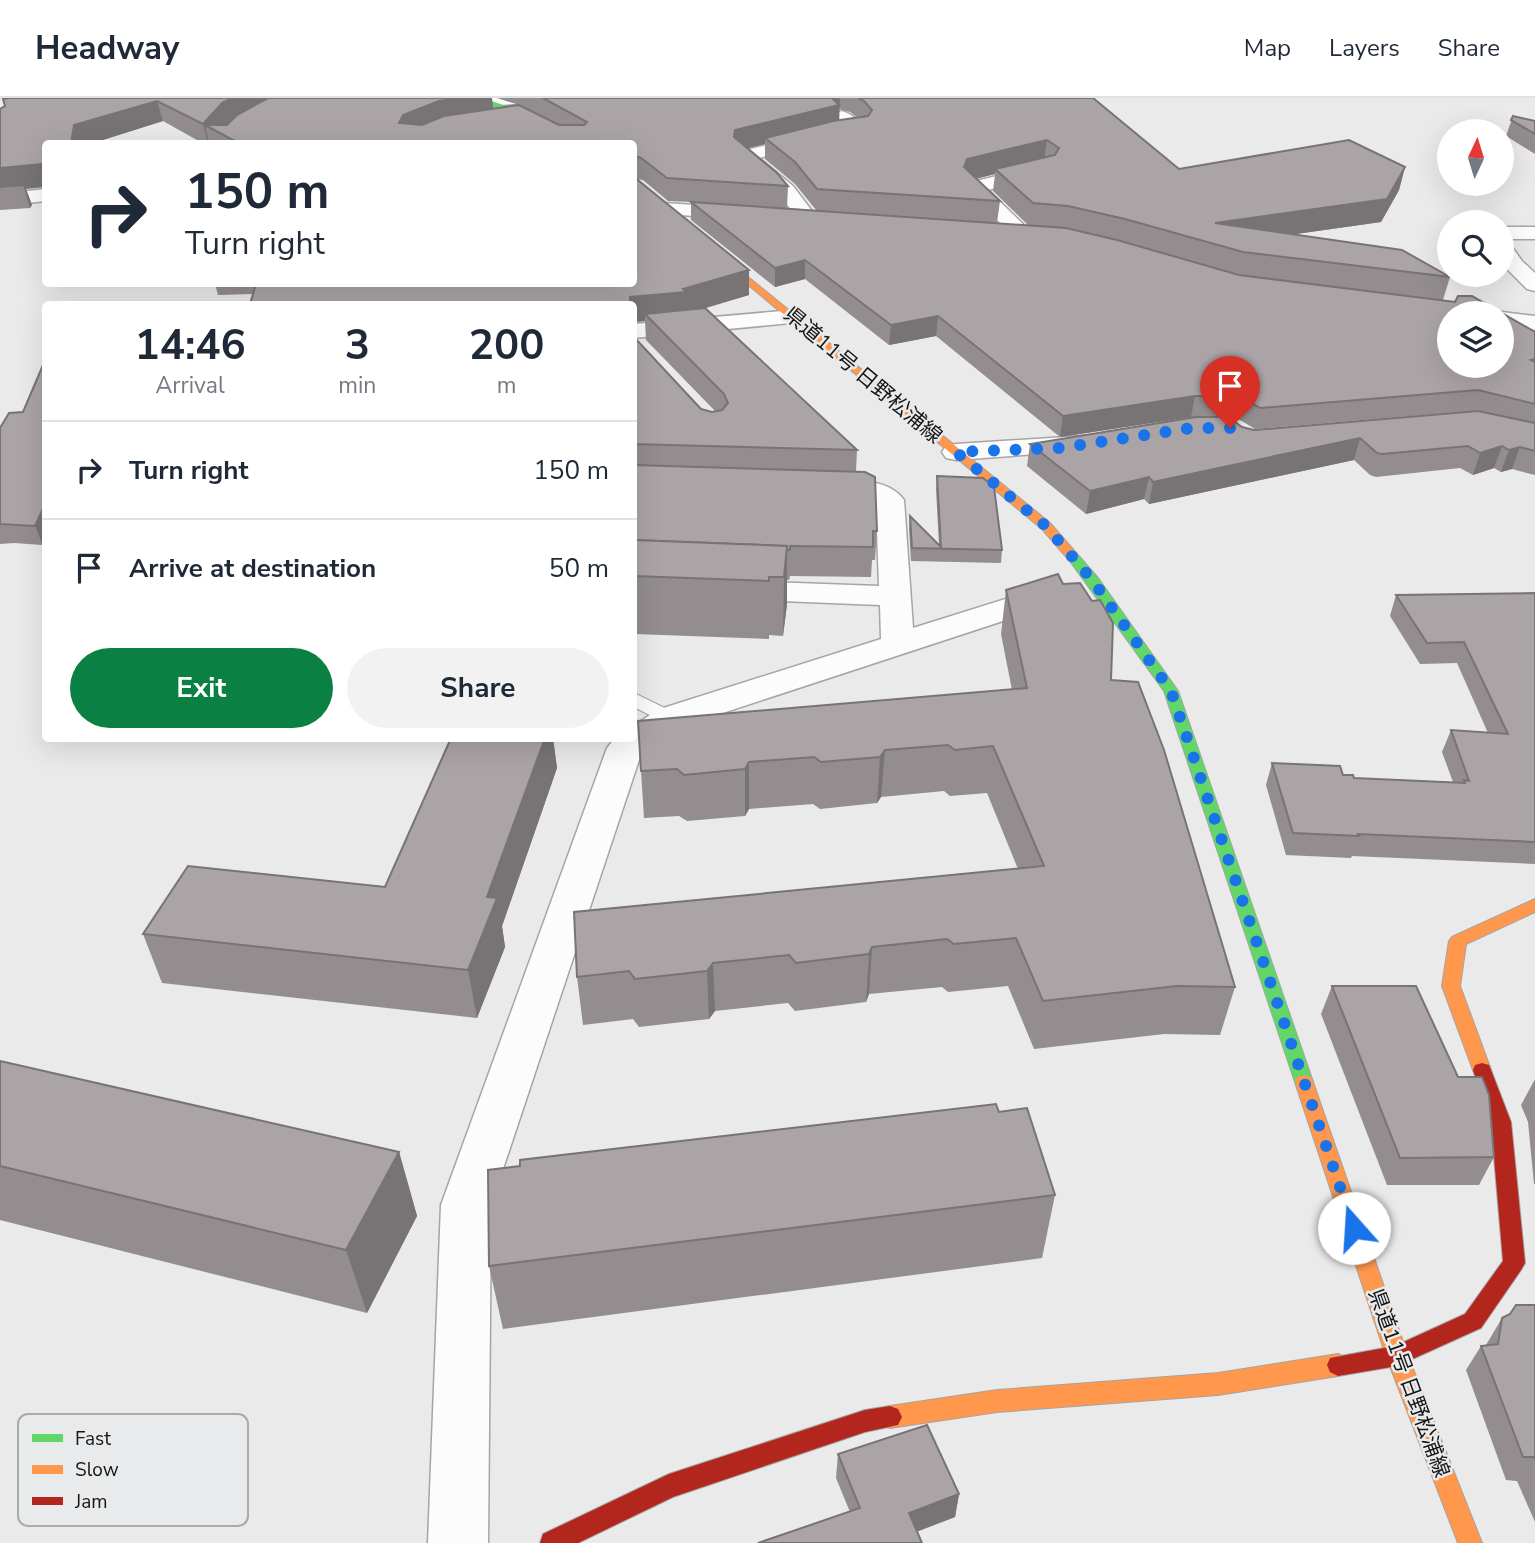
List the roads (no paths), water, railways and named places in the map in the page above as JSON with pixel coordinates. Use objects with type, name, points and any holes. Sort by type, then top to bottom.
[{"type":"main road","points":[[479,100],[525,117],[570,140]]},
{"type":"main road","name":"県道11号 日野松浦線","points":[[637,188],[1046,526],[1093,581],[1171,691],[1397,1356],[1470,1543]]},
{"type":"main road","points":[[552,1543],[669,1486],[865,1421],[997,1401],[1217,1384],[1397,1356],[1473,1321],[1514,1263],[1501,1122],[1451,986],[1458,941],[1535,905]]},
{"type":"street","points":[[479,100],[525,98]]},
{"type":"street","points":[[808,219],[786,190],[745,156],[832,134],[859,131],[841,116]]},
{"type":"street","points":[[489,122],[525,117]]},
{"type":"street","points":[[984,231],[1032,235],[974,187],[1045,170]]},
{"type":"street","points":[[0,200],[42,195]]},
{"type":"street","points":[[664,209],[835,220]]},
{"type":"street","points":[[1514,233],[1535,233]]},
{"type":"street","points":[[1514,266],[1535,284]]},
{"type":"street","points":[[637,343],[794,317]]},
{"type":"street","points":[[1514,320],[1535,323]]},
{"type":"street","points":[[956,452],[1060,448],[1112,440]]},
{"type":"street","points":[[800,488],[869,490],[890,500],[898,644]]},
{"type":"street","points":[[637,731],[652,709],[898,644],[1093,581]]},
{"type":"street","points":[[637,586],[895,596]]},
{"type":"street","points":[[458,1543],[466,1205],[629,742]]}]
